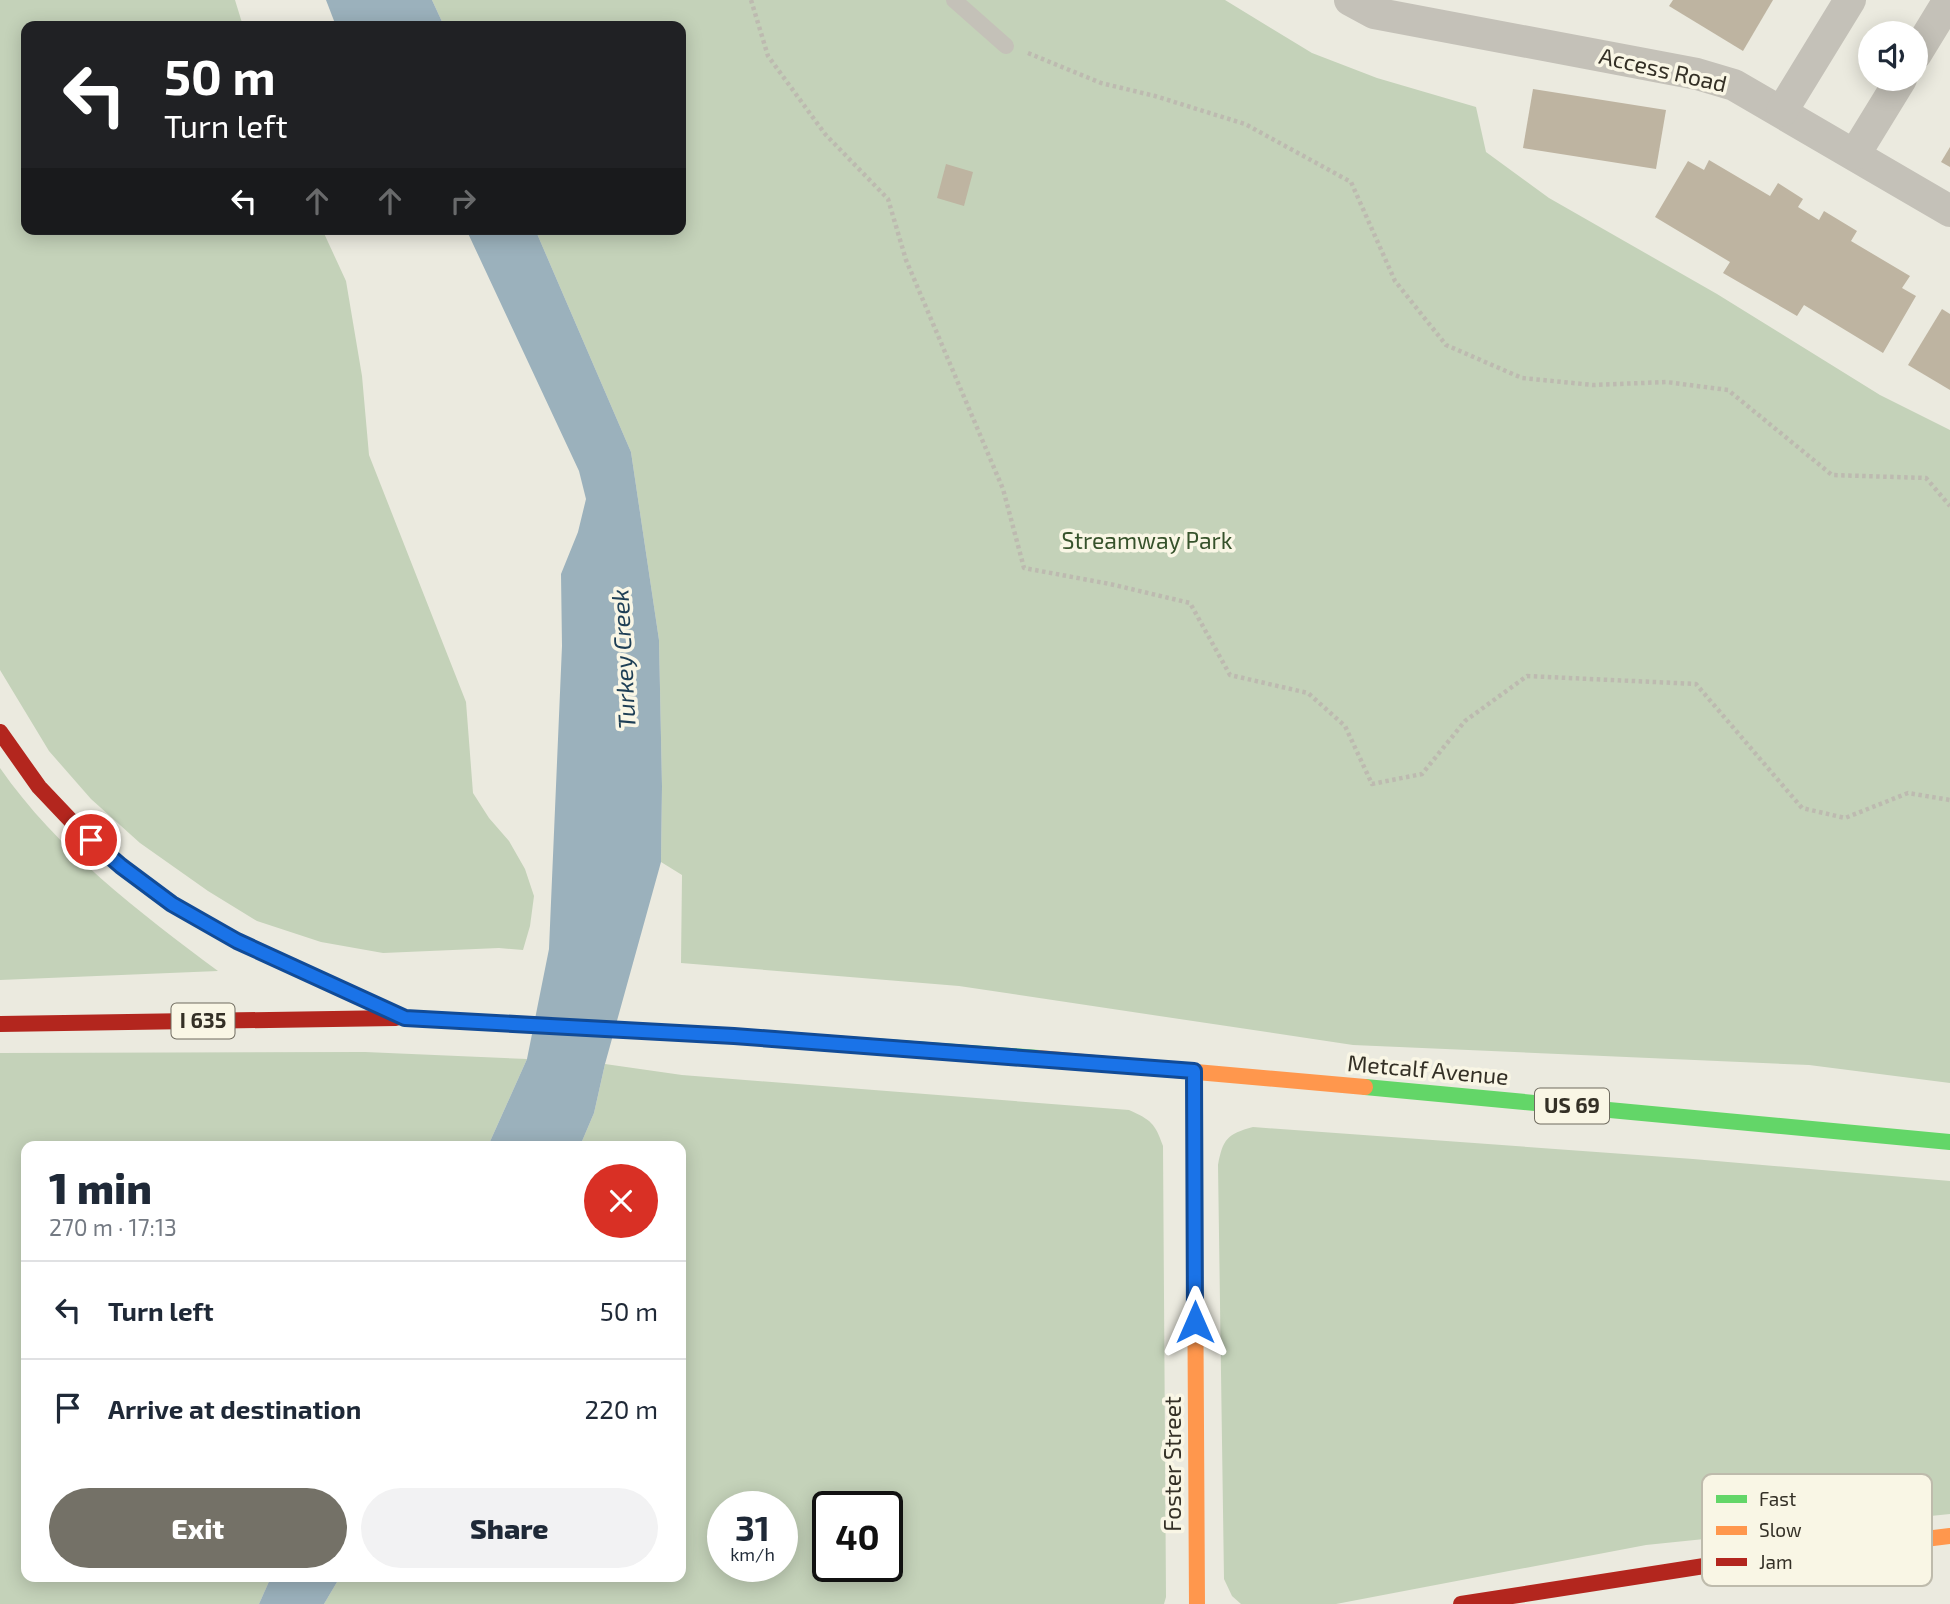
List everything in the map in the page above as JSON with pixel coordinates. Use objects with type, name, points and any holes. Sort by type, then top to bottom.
[{"type":"main road","name":"US 69","points":[[0,733],[39,787],[76,827],[121,866],[172,904],[237,941],[405,1018],[734,1036],[1194,1071]]},
{"type":"main road","name":"I 635","points":[[0,1024],[405,1018]]},
{"type":"main road","name":"Metcalf Avenue","points":[[1194,1071],[1950,1142]]},
{"type":"main road","name":"Foster Street","points":[[1194,1071],[1197,1604]]},
{"type":"main road","points":[[1932,1538],[1950,1536]]},
{"type":"main road","points":[[1461,1604],[1702,1566]]},
{"type":"street","name":"Access Road","points":[[1350,0],[1374,13],[1698,74],[1734,85],[1950,211]]},
{"type":"street","points":[[1782,111],[1850,0]]},
{"type":"street","points":[[1928,34],[1949,0]]},
{"type":"street","points":[[1855,154],[1894,91]]},
{"type":"lane","points":[[954,0],[1006,46]]},
{"type":"path","points":[[751,0],[768,56],[825,134],[888,199],[906,260],[1003,489],[1024,568],[1190,603],[1230,675],[1308,693],[1345,726],[1372,784],[1422,774],[1465,721],[1527,676],[1696,684],[1802,808],[1845,818],[1908,793],[1950,800]]},
{"type":"path","points":[[1028,53],[1101,83],[1156,96],[1245,124],[1351,182],[1395,281],[1446,345],[1522,378],[1593,385],[1666,382],[1728,390],[1832,475],[1926,478],[1950,506]]},
{"type":"green space","points":[[0,0],[235,0],[241,21],[21,21],[21,235],[325,235],[346,281],[362,376],[369,455],[466,702],[473,793],[489,818],[509,841],[525,869],[534,896],[523,950],[499,948],[383,953],[321,942],[257,921],[208,891],[140,843],[91,799],[49,751],[0,670]]},
{"type":"green space","name":"Streamway Park","points":[[432,0],[1225,0],[1312,53],[1377,78],[1476,107],[1486,152],[1549,198],[1717,294],[1880,395],[1950,430],[1950,1083],[1809,1065],[1353,1045],[959,986],[681,963],[682,875],[661,862],[659,640],[631,452],[538,235],[686,235],[686,21],[442,21]]},
{"type":"green space","points":[[0,768],[22,798],[73,853],[129,902],[218,971],[0,980]]},
{"type":"green space","points":[[365,1052],[527,1059],[490,1141],[21,1141],[21,1582],[269,1582],[259,1604],[0,1604],[0,1053]]},
{"type":"green space","points":[[605,1064],[682,1075],[1129,1110],[1155,1127],[1163,1146],[1164,1604],[324,1604],[337,1582],[686,1582],[686,1141],[582,1141],[594,1113]]},
{"type":"green space","points":[[1253,1127],[1950,1181],[1950,1514],[1932,1516],[1932,1474],[1702,1474],[1702,1539],[1646,1545],[1336,1604],[1241,1604],[1232,1596],[1224,1579],[1218,1165],[1224,1143],[1237,1132]]},
{"type":"water","points":[[326,0],[432,0],[442,21],[334,21]]},
{"type":"water","name":"Turkey Creek","points":[[469,235],[538,235],[631,452],[659,640],[661,862],[594,1113],[582,1141],[490,1141],[527,1059],[549,949],[562,646],[561,574],[578,532],[586,499],[579,471]]},
{"type":"water","points":[[269,1582],[337,1582],[324,1604],[259,1604]]},
{"type":"building","points":[[1673,0],[1773,0],[1743,51],[1669,6]]},
{"type":"building","points":[[1533,89],[1666,110],[1656,169],[1523,148]]},
{"type":"building","points":[[1950,147],[1950,167],[1941,162]]},
{"type":"building","points":[[1709,160],[1770,196],[1778,183],[1803,199],[1798,207],[1819,220],[1824,211],[1857,231],[1851,241],[1910,276],[1902,288],[1916,296],[1883,353],[1804,305],[1797,316],[1723,273],[1730,262],[1655,217],[1688,161],[1704,170]]},
{"type":"building","points":[[946,164],[973,172],[964,206],[937,198]]},
{"type":"building","points":[[1942,309],[1950,314],[1950,390],[1908,365]]},
{"type":"traffic: fast","points":[[460,1021],[734,1036],[1039,1058]]},
{"type":"traffic: fast","points":[[1365,1087],[1950,1142]]},
{"type":"traffic: slow","points":[[1039,1058],[1365,1087]]},
{"type":"traffic: slow","points":[[1194,1071],[1197,1604]]},
{"type":"traffic: slow","points":[[1932,1538],[1950,1536]]},
{"type":"traffic: jam","points":[[0,732],[39,787],[76,826],[121,866],[172,904],[237,941],[405,1018],[460,1021]]},
{"type":"traffic: jam","points":[[0,1024],[396,1018]]},
{"type":"traffic: jam","points":[[1461,1604],[1702,1566]]},
{"type":"route","points":[[91,840],[172,904],[237,941],[405,1018],[734,1036],[1194,1071],[1195,1322]]}]
